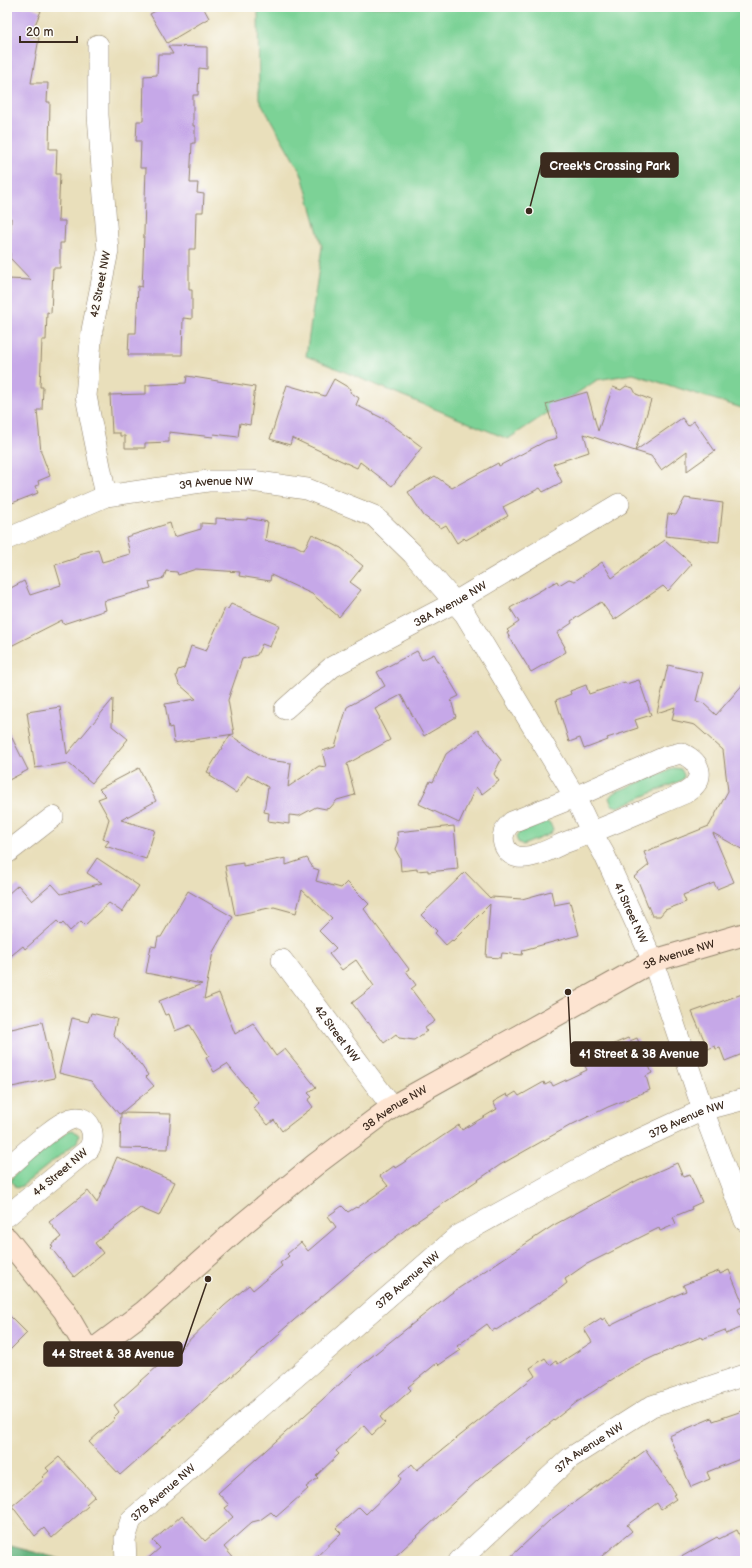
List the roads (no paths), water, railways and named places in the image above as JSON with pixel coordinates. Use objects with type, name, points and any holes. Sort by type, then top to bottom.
[{"type":"street","name":"42 Street NW","points":[[98,45],[98,115],[108,251],[92,330],[86,396],[106,496]]},
{"type":"street","name":"39 Avenue NW","points":[[7,539],[106,496],[208,480],[252,481],[307,489],[374,516],[413,554]]},
{"type":"street","name":"38A Avenue NW","points":[[285,709],[332,667],[455,602],[619,504]]},
{"type":"street","name":"41 Street NW","points":[[413,554],[465,614],[575,797],[604,854],[653,961],[703,1110],[745,1221]]},
{"type":"street","points":[[681,753],[688,756],[695,761],[699,770],[697,784],[685,793],[592,833],[531,856],[517,856],[507,851],[503,834],[505,828],[512,822],[575,797],[674,754],[681,753]]},
{"type":"street","points":[[7,853],[53,817]]},
{"type":"street","name":"38 Avenue NW","points":[[7,1239],[64,1310],[89,1353],[145,1311],[267,1204],[392,1108],[653,961],[745,934]]},
{"type":"street","name":"42 Street NW","points":[[282,960],[392,1108]]},
{"type":"street","name":"37B Avenue NW","points":[[126,1561],[125,1539],[131,1520],[458,1236],[593,1161],[703,1110],[745,1099]]},
{"type":"street","name":"44 Street NW","points":[[7,1168],[65,1121],[79,1118],[84,1120],[91,1128],[93,1137],[89,1149],[7,1216]]},
{"type":"street","name":"37A Avenue NW","points":[[459,1561],[570,1458],[652,1406],[745,1375]]},
{"type":"place","name":"Creek's Crossing Park","points":[[529,211]]},
{"type":"place","name":"41 Street & 38 Avenue","points":[[568,992]]},
{"type":"place","name":"44 Street & 38 Avenue","points":[[208,1279]]}]
